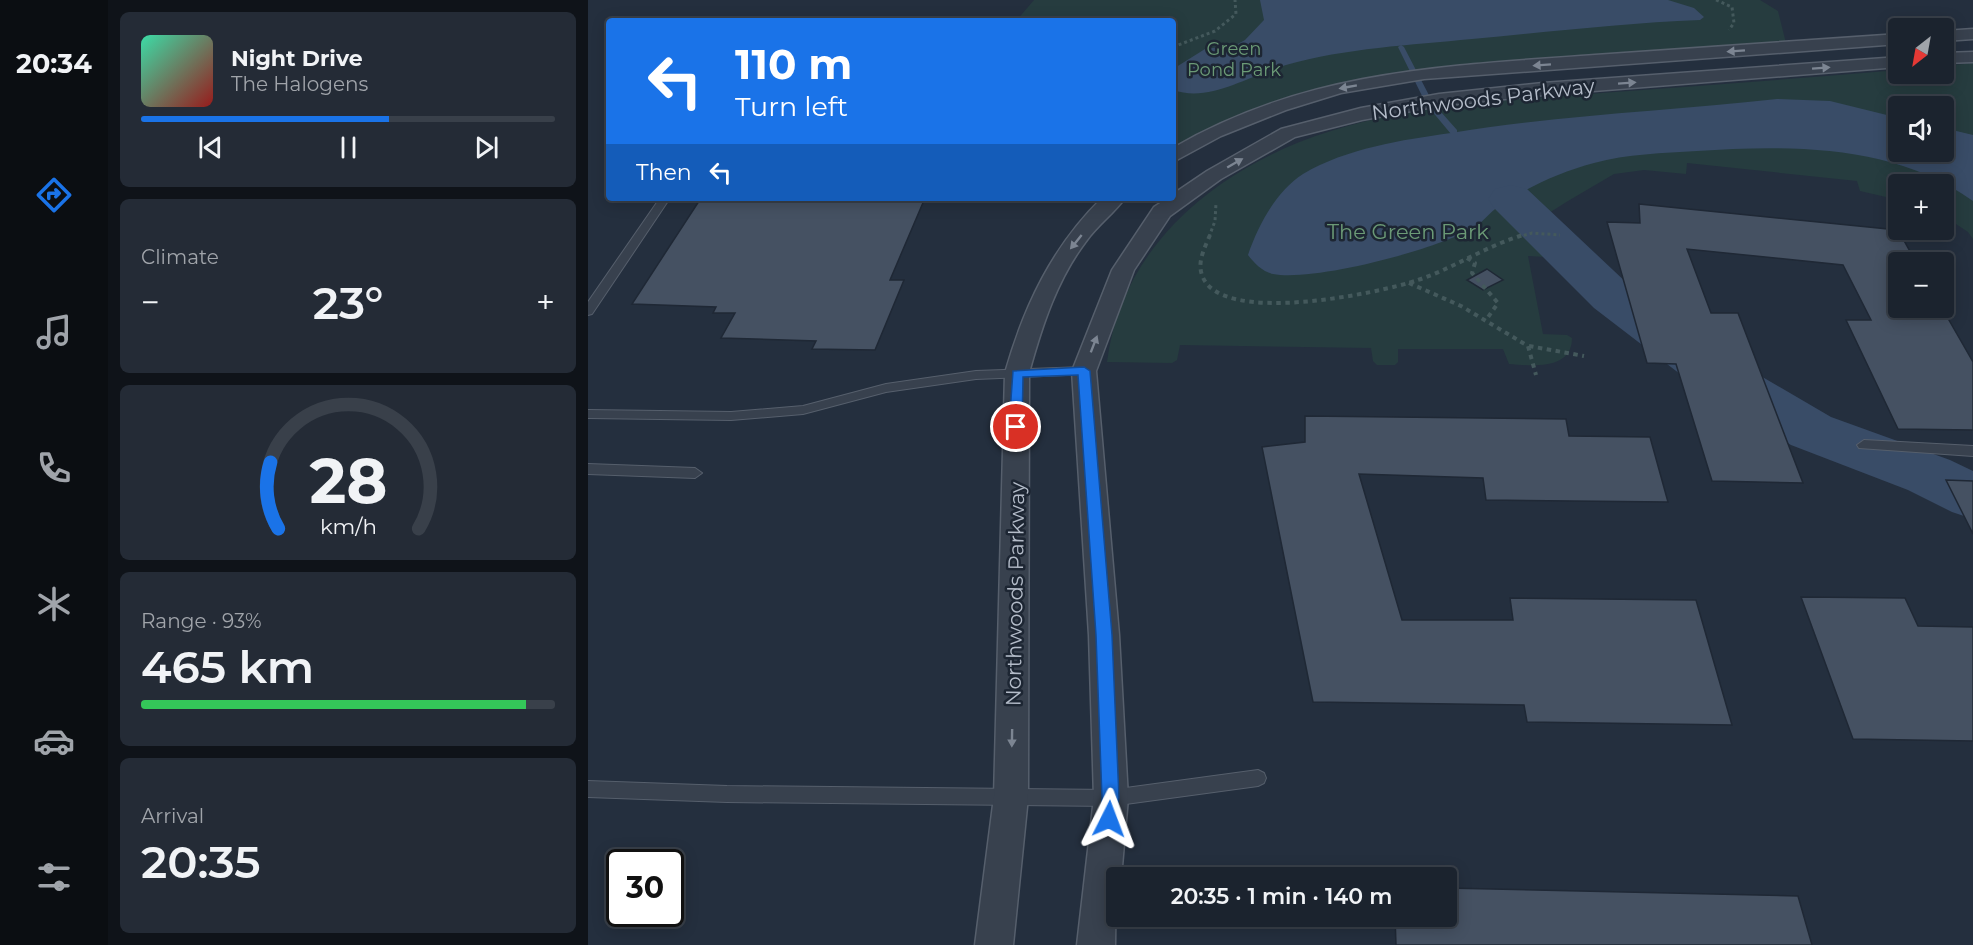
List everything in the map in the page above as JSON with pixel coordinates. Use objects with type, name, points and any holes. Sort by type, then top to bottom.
[{"type":"street","points":[[1954,35],[1973,34]]},
{"type":"street","name":"Northwoods Parkway","points":[[1176,154],[1214,132],[1279,106],[1338,88],[1424,73],[1888,40]]},
{"type":"street","points":[[1954,58],[1973,57]]},
{"type":"street","name":"Northwoods Parkway","points":[[1096,945],[1111,798],[1104,635],[1084,371],[1123,270],[1162,212],[1208,190],[1288,133],[1383,110],[1438,100],[1543,89],[1888,63]]},
{"type":"street","points":[[1176,171],[1208,190]]},
{"type":"street","name":"Northwoods Parkway","points":[[994,945],[1011,797],[1017,374],[1029,326],[1054,273],[1072,244],[1111,201]]},
{"type":"lane","points":[[588,311],[663,201]]},
{"type":"lane","points":[[588,414],[731,416],[803,410],[886,388],[976,375],[1084,371]]},
{"type":"lane","points":[[1864,445],[1973,451]]},
{"type":"lane","points":[[588,469],[695,473]]},
{"type":"lane","points":[[588,789],[1111,798],[1258,778]]},
{"type":"path","points":[[1176,46],[1216,33],[1236,14],[1235,0]]},
{"type":"path","points":[[1208,190],[1216,202],[1217,217],[1202,255],[1201,275],[1214,293],[1226,299],[1265,303],[1304,301],[1408,283],[1443,271],[1467,258],[1529,234],[1560,235]]},
{"type":"path","points":[[1467,258],[1475,263],[1472,273],[1475,279],[1491,292],[1498,303],[1486,320]]},
{"type":"path","points":[[1408,283],[1486,320],[1528,346],[1584,356]]},
{"type":"path","points":[[1528,346],[1536,375]]},
{"type":"green space","name":"Green Pond Park","points":[[1034,0],[1760,0],[1778,11],[1787,47],[1424,73],[1279,106],[1176,155],[1176,18],[1019,18]]},
{"type":"green space","name":"The Green Park","points":[[1973,63],[1973,239],[1968,232],[1954,223],[1954,174],[1888,174],[1888,197],[1860,191],[1857,181],[1687,163],[1686,174],[1644,170],[1614,174],[1549,213],[1545,225],[1550,254],[1545,257],[1528,256],[1543,334],[1567,335],[1572,338],[1566,356],[1550,364],[1509,364],[1503,349],[1398,349],[1398,362],[1395,365],[1377,365],[1373,361],[1371,348],[1180,345],[1177,360],[1172,363],[1107,362],[1115,323],[1138,271],[1174,224],[1220,185],[1270,155],[1323,134],[1380,118],[1497,101],[1888,71],[1888,84],[1954,84],[1954,65]]},
{"type":"water","points":[[1260,0],[1668,0],[1694,8],[1704,17],[1700,20],[1586,28],[1355,51],[1286,65],[1216,90],[1201,93],[1176,91],[1176,67],[1205,49],[1236,45],[1245,40],[1264,20]]},
{"type":"water","points":[[1777,99],[1830,101],[1888,115],[1888,162],[1954,162],[1954,130],[1973,135],[1973,201],[1954,189],[1954,174],[1924,174],[1910,168],[1840,152],[1768,148],[1658,153],[1607,160],[1569,171],[1533,186],[1510,199],[1475,227],[1458,236],[1376,262],[1317,273],[1273,274],[1256,264],[1248,255],[1269,210],[1293,181],[1320,165],[1356,151],[1413,139],[1492,127],[1573,117]]},
{"type":"building","points":[[699,201],[924,201],[890,280],[904,280],[875,350],[812,349],[816,341],[721,338],[735,313],[713,313],[716,307],[632,304]]},
{"type":"building","points":[[1639,204],[1888,229],[1888,240],[1904,240],[1910,252],[1888,252],[1888,318],[1948,318],[1973,362],[1973,430],[1898,429],[1846,320],[1871,320],[1843,265],[1687,249],[1711,313],[1738,313],[1803,483],[1712,481],[1676,364],[1647,363],[1607,222],[1640,223]]},
{"type":"building","points":[[1487,269],[1503,280],[1483,290],[1467,280]]},
{"type":"building","points":[[1305,416],[1566,419],[1569,436],[1650,437],[1668,502],[1486,500],[1483,478],[1359,474],[1402,620],[1513,620],[1510,598],[1696,600],[1732,725],[1527,722],[1524,705],[1313,702],[1262,447],[1305,442]]},
{"type":"building","points":[[1946,480],[1973,481],[1973,534]]},
{"type":"building","points":[[1801,597],[1905,598],[1918,626],[1973,627],[1973,741],[1853,739]]},
{"type":"building","points":[[1457,888],[1798,896],[1812,945],[1396,945],[1395,927],[1457,927]]},
{"type":"waterway","points":[[1401,47],[1430,104],[1454,132]]},
{"type":"waterway","points":[[1511,199],[1612,297],[1716,374],[1811,431],[1929,475],[1973,497]]},
{"type":"route","points":[[1016,427],[1017,374],[1084,371],[1104,635],[1111,798],[1109,819]]}]
